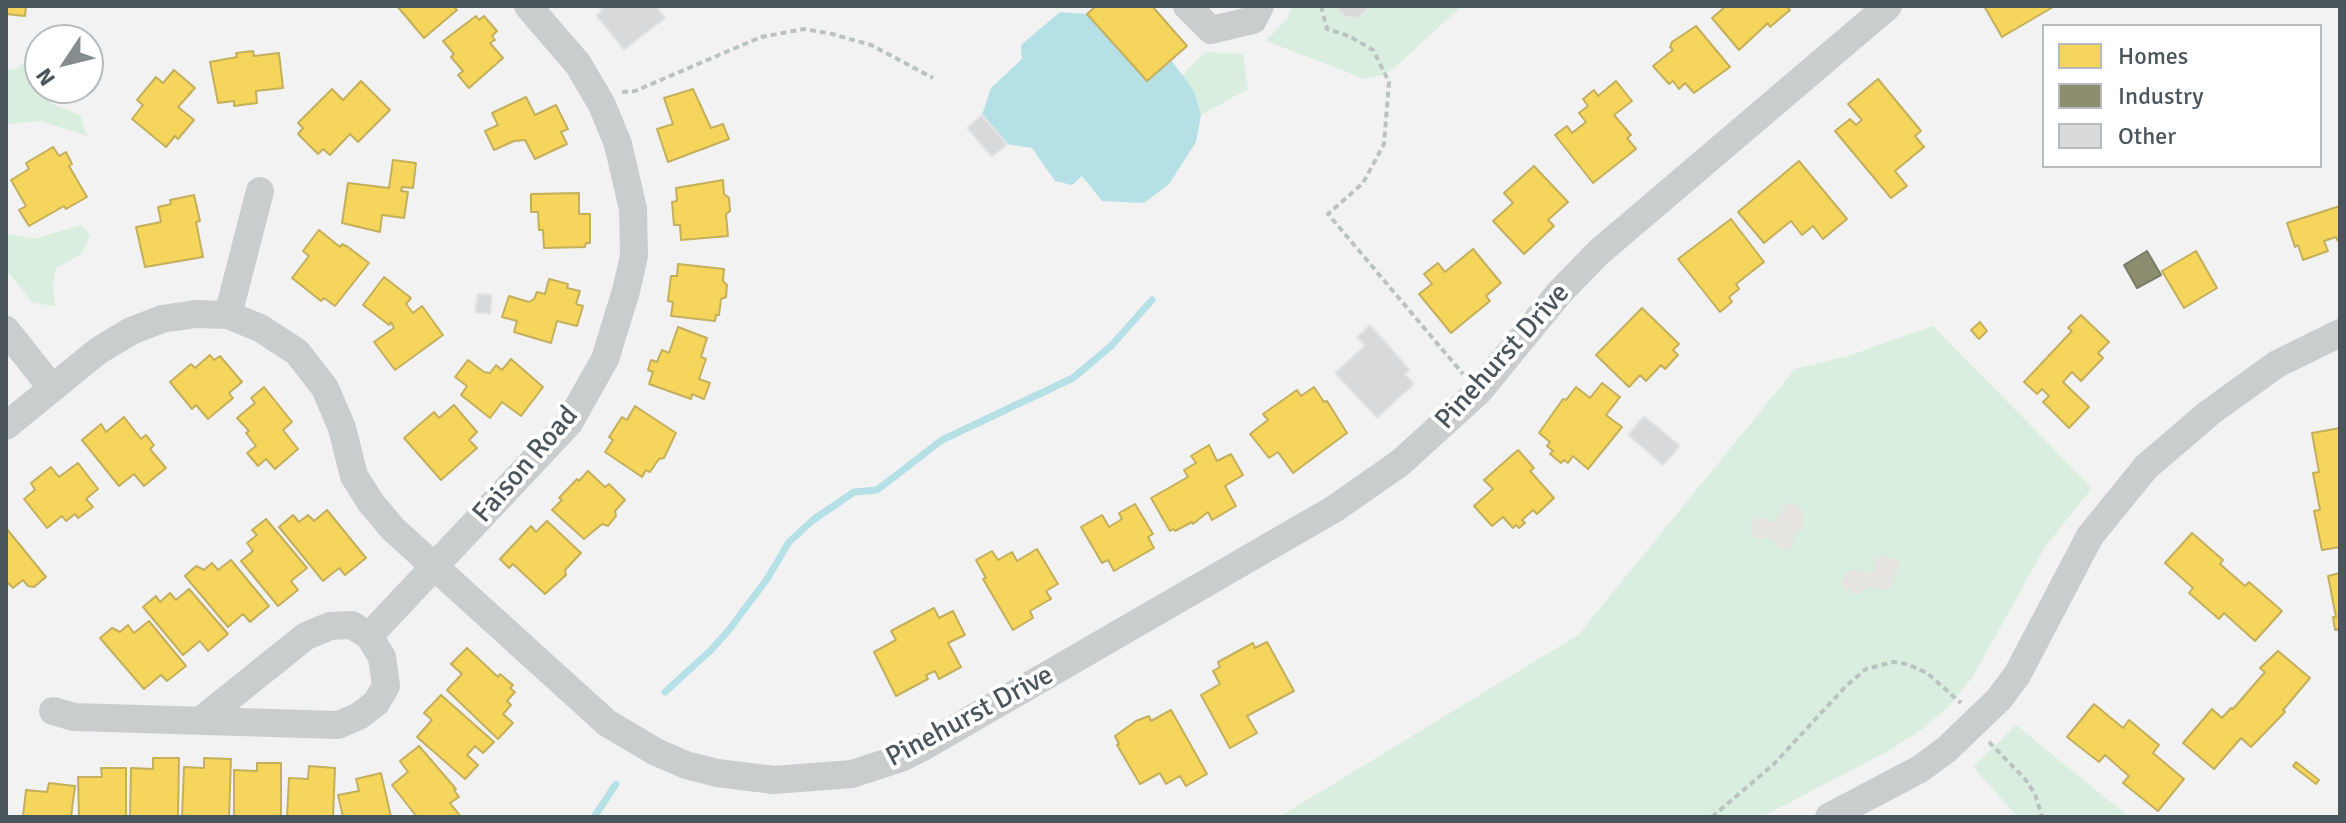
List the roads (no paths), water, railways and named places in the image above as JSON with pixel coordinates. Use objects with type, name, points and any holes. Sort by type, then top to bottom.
[{"type":"street","name":"Faison Road","points":[[369,636],[569,423],[605,359],[616,329],[634,256],[633,209],[618,144],[602,105],[578,64],[528,6]]},
{"type":"street","points":[[1187,6],[1211,30],[1253,20],[1260,6]]},
{"type":"street","name":"Pinehurst Drive","points":[[6,426],[98,351],[131,331],[162,319],[196,314],[228,315],[260,328],[297,352],[325,388],[342,428],[354,476],[393,529],[607,723],[629,738],[686,765],[746,778],[801,780],[852,774],[901,758],[1334,509],[1400,463],[1440,430],[1478,392],[1560,292],[1599,252],[1888,6]]},
{"type":"street","points":[[228,315],[260,191]]},
{"type":"street","points":[[6,330],[52,388]]},
{"type":"street","points":[[1829,817],[1920,769],[1947,749],[1999,699],[2017,675],[2090,536],[2146,467],[2209,413],[2277,364],[2340,333]]},
{"type":"street","points":[[53,711],[74,717],[200,721],[338,725],[359,716],[376,703],[386,686],[382,657],[369,636],[352,625],[330,626],[306,636],[200,721]]},
{"type":"water","points":[[1060,12],[1087,14],[1147,81],[1171,60],[1194,91],[1201,115],[1196,142],[1169,184],[1144,203],[1102,201],[1082,176],[1072,185],[1055,181],[1032,148],[1007,144],[982,115],[991,88],[1022,59],[1021,45]]},
{"type":"waterway","points":[[665,692],[728,631],[767,579],[789,542],[813,520],[854,492],[877,490],[942,440],[1073,378],[1111,346],[1152,300]]},
{"type":"waterway","points":[[594,817],[616,784]]}]
